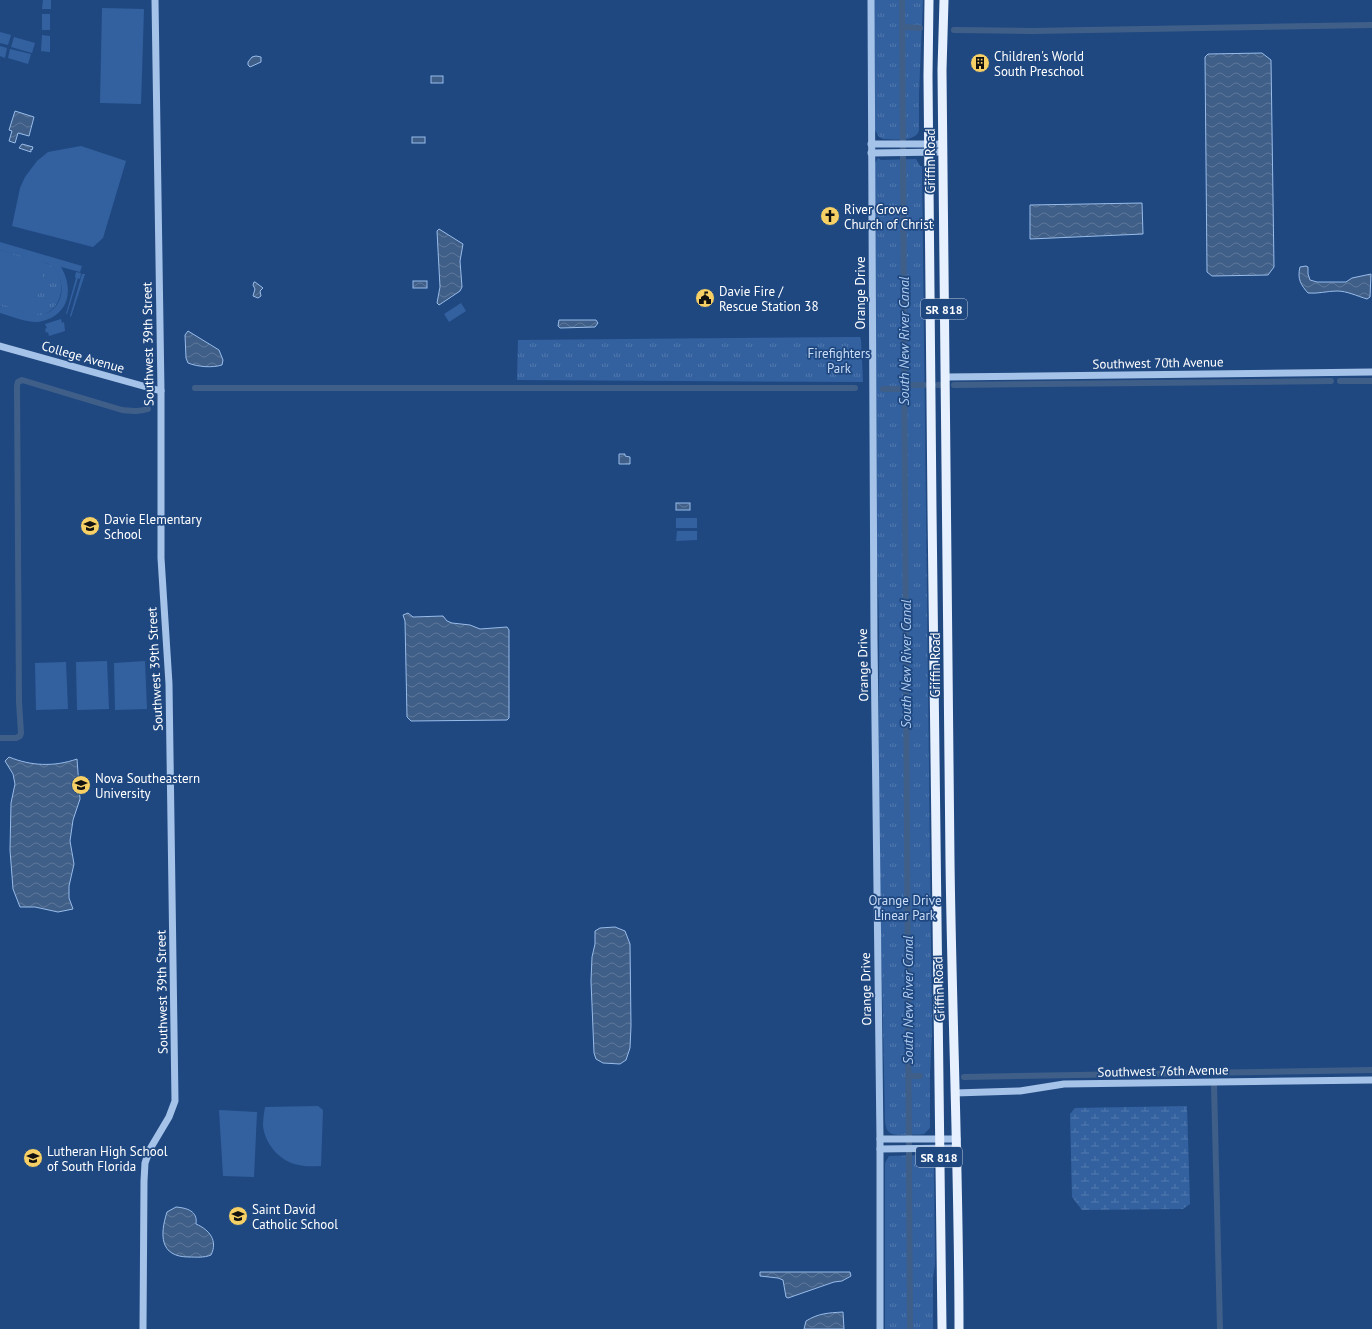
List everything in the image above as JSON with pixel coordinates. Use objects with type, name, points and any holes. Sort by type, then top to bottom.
[{"type":"main road","name":"Griffin Road","points":[[929,0],[928,148],[930,353],[942,1329]]},
{"type":"main road","name":"Griffin Road","points":[[944,0],[943,148],[951,971],[957,1143],[959,1329]]},
{"type":"main road","points":[[930,353],[938,372],[945,377]]},
{"type":"main road","points":[[931,386],[938,388],[946,400]]},
{"type":"main road","points":[[936,934],[944,947],[951,951]]},
{"type":"main road","points":[[937,960],[944,962],[951,971]]},
{"type":"street","name":"Southwest 39th Street","points":[[144,1329],[145,1163],[150,1149],[169,1117],[175,1101],[169,684],[161,558],[154,0]]},
{"type":"street","name":"Orange Drive","points":[[871,0],[877,948],[880,1139],[880,1329]]},
{"type":"street","points":[[871,144],[917,144],[928,148],[943,148]]},
{"type":"street","points":[[871,153],[918,152],[928,148]]},
{"type":"street","name":"College Avenue","points":[[0,346],[160,390]]},
{"type":"street","name":"Southwest 70th Avenue","points":[[945,377],[1372,372]]},
{"type":"street","name":"Southwest 76th Avenue","points":[[955,1093],[1020,1091],[1064,1084],[1372,1080]]},
{"type":"street","points":[[880,1139],[922,1139],[939,1143],[957,1143]]},
{"type":"street","points":[[880,1149],[922,1148],[939,1143]]},
{"type":"green space","points":[[43,0],[51,0],[51,9],[42,9]]},
{"type":"green space","points":[[874,0],[923,0],[919,130],[914,137],[909,139],[883,139],[879,137],[875,130]]},
{"type":"green space","points":[[102,8],[144,9],[141,104],[100,103]]},
{"type":"green space","points":[[42,14],[50,14],[50,30],[42,30]]},
{"type":"green space","points":[[0,32],[11,35],[8,45],[0,43]]},
{"type":"green space","points":[[42,35],[50,36],[50,52],[41,51]]},
{"type":"green space","points":[[14,37],[35,43],[32,53],[11,47]]},
{"type":"green space","points":[[0,46],[7,48],[5,58],[0,56]]},
{"type":"green space","points":[[10,49],[31,54],[28,64],[8,58]]},
{"type":"green space","points":[[81,146],[126,161],[103,238],[93,247],[12,226],[20,188],[25,177],[37,161],[48,152]]},
{"type":"green space","name":"Orange Drive Linear Park","points":[[878,158],[881,160],[916,159],[920,166],[922,166],[932,1031],[930,1128],[924,1134],[905,1135],[890,1133],[887,1129],[885,1120],[880,864],[877,563],[875,163]]},
{"type":"green space","points":[[0,242],[82,266],[80,272],[61,267],[67,281],[68,295],[63,308],[58,313],[49,319],[32,322],[0,313],[0,306],[32,315],[42,315],[51,311],[57,305],[62,288],[60,279],[55,270],[47,263],[0,250]]},
{"type":"green space","points":[[0,250],[26,256],[46,263],[56,271],[60,279],[61,287],[57,303],[52,310],[45,314],[32,316],[0,306]]},
{"type":"green space","points":[[0,251],[46,264],[32,313],[0,304]]},
{"type":"green space","points":[[76,272],[81,273],[80,279],[78,278],[66,314],[76,278]]},
{"type":"green space","points":[[82,274],[85,274],[71,317],[70,316]]},
{"type":"green space","points":[[461,303],[466,311],[449,322],[444,314]]},
{"type":"green space","points":[[61,319],[62,323],[64,322],[65,331],[49,336],[48,332],[46,333],[45,329],[47,328],[45,324]]},
{"type":"green space","name":"Firefighters Park","points":[[860,337],[863,382],[517,380],[518,340]]},
{"type":"green space","points":[[676,518],[697,518],[697,528],[676,528]]},
{"type":"green space","points":[[677,531],[697,531],[697,540],[676,541]]},
{"type":"green space","points":[[107,661],[109,709],[77,710],[76,662]]},
{"type":"green space","points":[[145,661],[147,709],[115,710],[114,663]]},
{"type":"green space","points":[[66,662],[68,709],[36,710],[35,663]]},
{"type":"green space","points":[[318,1106],[323,1110],[321,1166],[302,1166],[292,1163],[280,1156],[270,1145],[264,1133],[263,1118],[265,1107]]},
{"type":"green space","points":[[1187,1106],[1190,1204],[1183,1209],[1082,1210],[1072,1197],[1070,1114],[1075,1108]]},
{"type":"green space","points":[[219,1110],[257,1112],[254,1177],[223,1176]]},
{"type":"green space","points":[[924,1155],[930,1158],[934,1169],[935,1264],[933,1278],[933,1329],[885,1329],[885,1163],[889,1156]]},
{"type":"water","points":[[1262,53],[1271,60],[1274,267],[1268,275],[1212,276],[1207,272],[1205,57],[1208,54]]},
{"type":"water","points":[[252,57],[261,57],[261,62],[250,67],[248,62]]},
{"type":"water","points":[[431,76],[443,76],[443,83],[431,83]]},
{"type":"water","points":[[15,111],[34,117],[29,136],[18,133],[15,143],[9,141],[12,131],[9,130]]},
{"type":"water","points":[[412,137],[425,137],[425,143],[412,143]]},
{"type":"water","points":[[22,144],[33,147],[31,152],[19,148]]},
{"type":"water","points":[[1142,203],[1143,234],[1030,239],[1030,205]]},
{"type":"water","points":[[439,229],[463,244],[460,261],[462,287],[460,291],[439,305],[437,303],[440,287],[437,231]]},
{"type":"water","points":[[1300,267],[1308,267],[1310,280],[1317,282],[1346,282],[1352,278],[1371,274],[1370,297],[1367,299],[1341,291],[1308,293],[1299,278]]},
{"type":"water","points":[[413,281],[427,281],[427,288],[413,288]]},
{"type":"water","points":[[254,282],[263,288],[260,291],[261,296],[258,298],[253,296],[255,289],[253,285]]},
{"type":"water","points":[[559,320],[596,320],[598,323],[595,327],[560,328],[558,326]]},
{"type":"water","points":[[188,331],[219,350],[223,360],[222,365],[205,367],[188,363],[186,358],[185,335]]},
{"type":"water","points":[[619,454],[625,454],[625,456],[630,457],[630,464],[619,464]]},
{"type":"water","points":[[676,503],[690,503],[690,510],[676,510]]},
{"type":"water","points":[[408,613],[413,617],[443,616],[447,621],[452,623],[470,625],[480,629],[507,627],[509,630],[509,718],[507,720],[411,721],[407,717],[405,621],[403,615]]},
{"type":"water","points":[[9,757],[34,764],[60,763],[77,759],[80,799],[73,820],[70,841],[74,864],[69,886],[69,898],[73,909],[58,912],[35,907],[20,907],[13,889],[10,850],[11,803],[15,784],[13,774],[5,761]]},
{"type":"water","points":[[615,927],[625,931],[630,944],[630,1048],[626,1060],[620,1064],[603,1063],[596,1059],[594,1053],[591,981],[595,931],[600,928]]},
{"type":"water","points":[[176,1207],[191,1211],[195,1216],[196,1224],[201,1226],[209,1233],[214,1245],[211,1255],[206,1257],[179,1256],[167,1249],[164,1243],[163,1228],[167,1212]]},
{"type":"water","points":[[760,1272],[850,1272],[851,1276],[842,1281],[834,1282],[788,1298],[786,1297],[783,1280],[760,1276]]},
{"type":"water","points":[[843,1312],[844,1329],[804,1329],[806,1321],[815,1316]]},
{"type":"waterway","name":"South New River Canal","points":[[902,0],[910,1329]]},
{"type":"waterway","points":[[954,30],[1032,31],[1372,25]]},
{"type":"waterway","points":[[903,27],[920,28]]},
{"type":"waterway","points":[[0,738],[16,738],[20,736],[21,733],[19,702],[18,382],[22,380],[122,410],[138,411],[148,409]]},
{"type":"waterway","points":[[954,385],[1331,381]]},
{"type":"waterway","points":[[1340,381],[1372,381]]},
{"type":"waterway","points":[[905,385],[924,385]]},
{"type":"waterway","points":[[195,388],[855,388]]},
{"type":"waterway","points":[[883,389],[905,389]]},
{"type":"waterway","points":[[964,1077],[1372,1070]]},
{"type":"waterway","points":[[908,1076],[920,1076]]},
{"type":"waterway","points":[[1214,1085],[1220,1329]]},
{"type":"place","name":"Children's World South Preschool","points":[[980,63]]},
{"type":"place","name":"River Grove Church of Christ","points":[[830,216]]},
{"type":"place","name":"Davie Fire / Rescue Station 38","points":[[705,298]]},
{"type":"place","name":"Davie Elementary School","points":[[90,526]]},
{"type":"place","name":"Nova Southeastern University","points":[[81,785]]},
{"type":"place","name":"Lutheran High School of South Florida","points":[[33,1158]]},
{"type":"place","name":"Saint David Catholic School","points":[[238,1216]]}]
